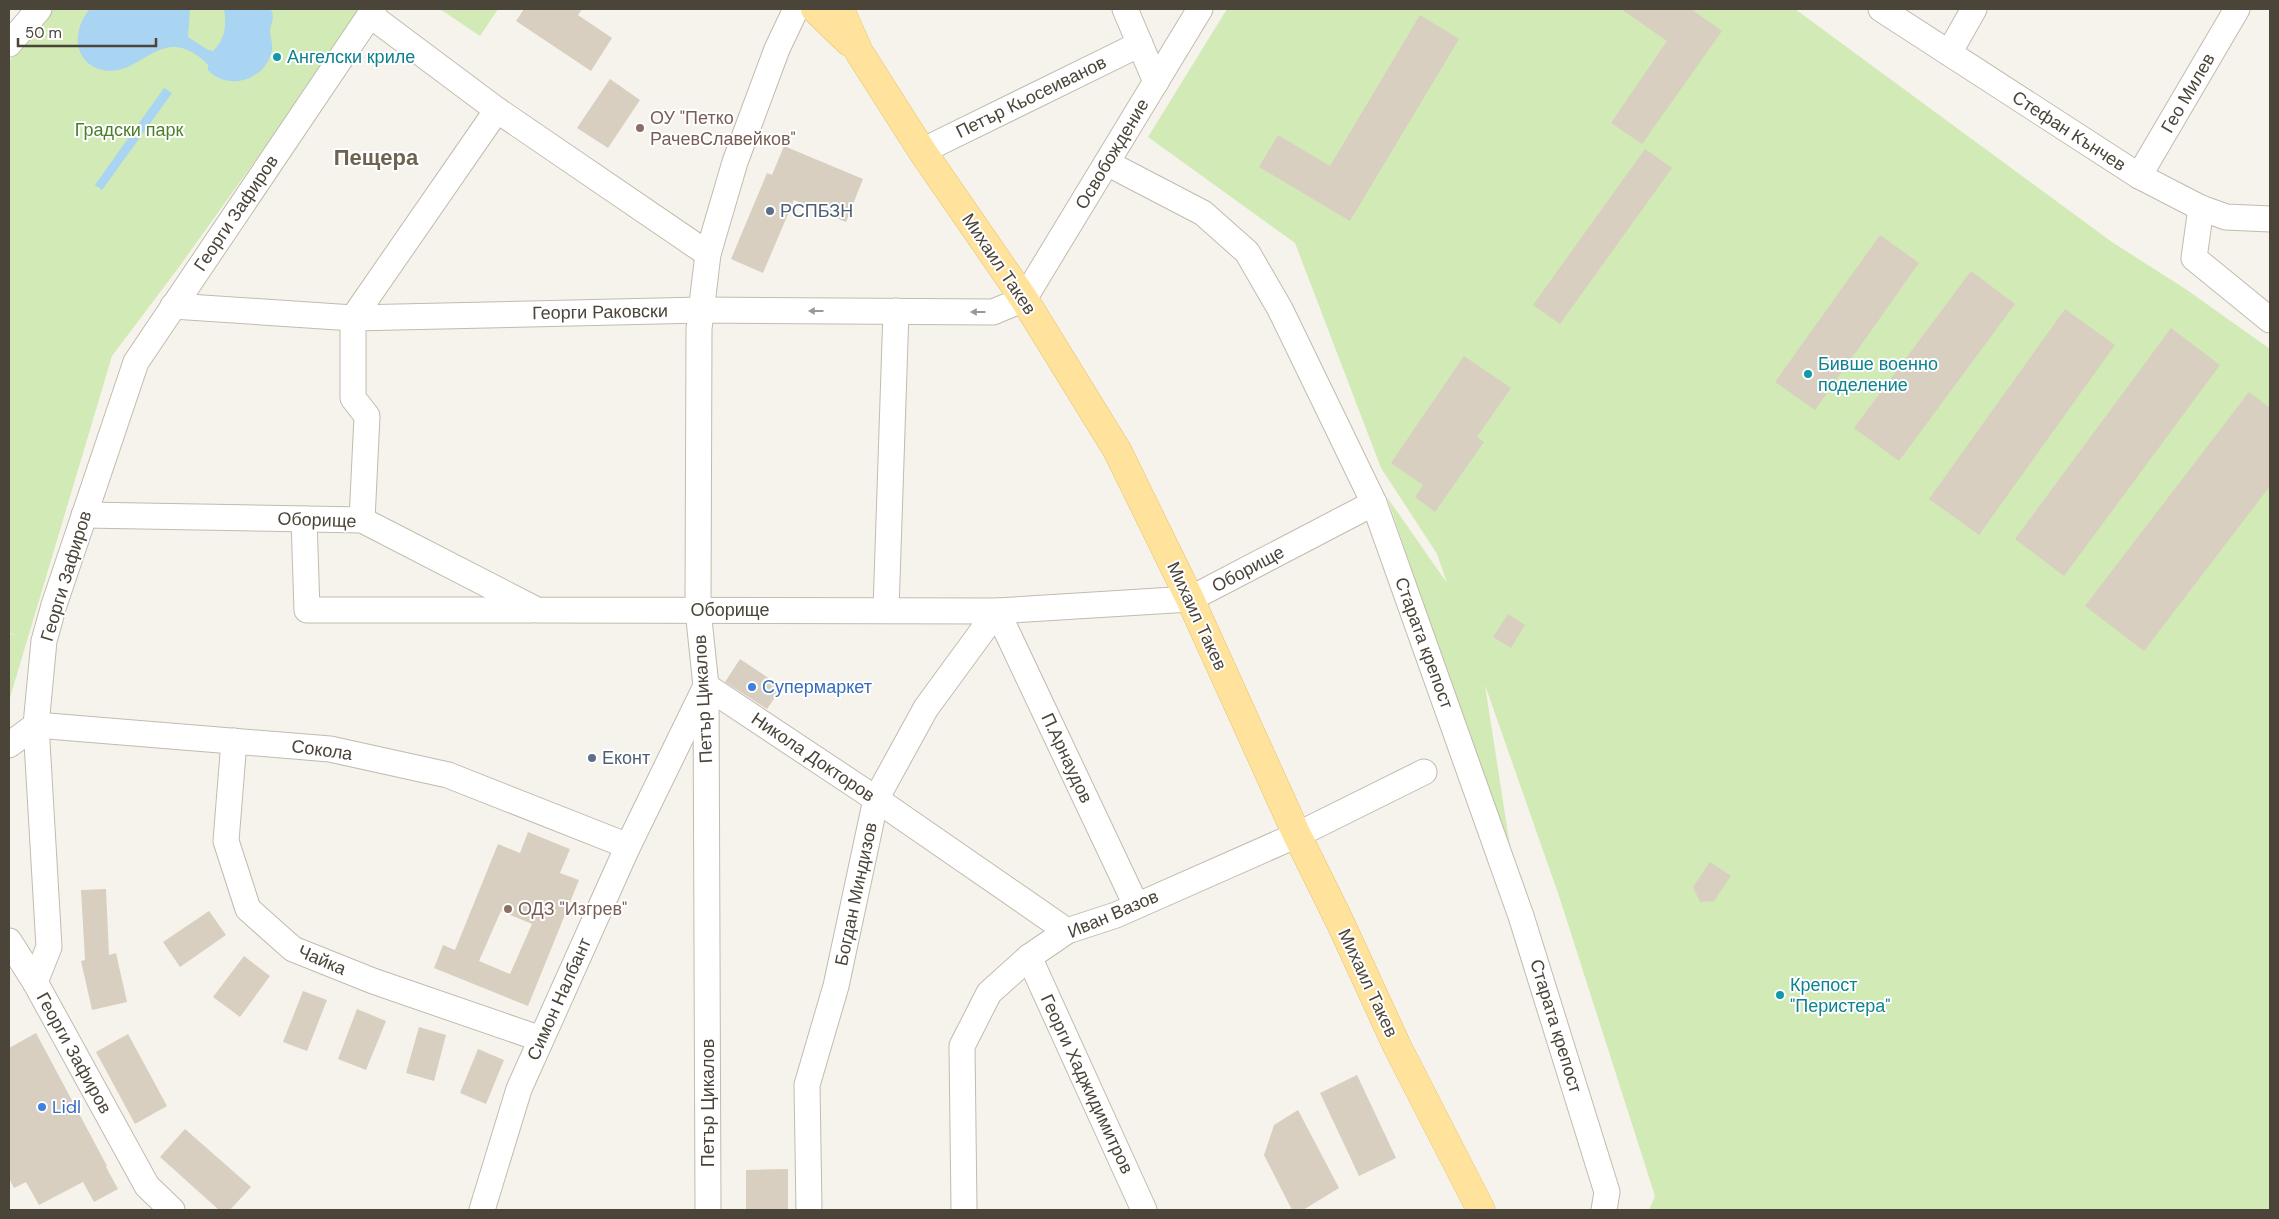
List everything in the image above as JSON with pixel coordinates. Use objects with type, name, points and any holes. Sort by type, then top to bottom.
[{"type":"main road","name":"Михаил Такев","points":[[815,9],[859,52]]},
{"type":"main road","name":"Михаил Такев","points":[[840,9],[859,52],[922,151],[1024,299],[1118,450],[1190,599],[1297,835],[1340,922],[1397,1046],[1481,1210]]},
{"type":"street","points":[[9,44],[39,9]]},
{"type":"street","name":"Петър Цикалов","points":[[776,9],[777,49]]},
{"type":"street","name":"Петър Цикалов","points":[[708,1210],[706,686],[698,610],[699,329],[708,254],[735,162],[777,49],[796,9]]},
{"type":"street","points":[[1126,9],[1156,82]]},
{"type":"street","name":"Освобождение","points":[[1024,299],[1200,9]]},
{"type":"street","name":"Стефан Кънчев","points":[[1881,9],[2139,176],[2201,208],[2226,217],[2270,220]]},
{"type":"street","points":[[1949,53],[1974,9]]},
{"type":"street","name":"Гео Милев","points":[[2139,176],[2237,9]]},
{"type":"street","points":[[372,12],[497,110],[708,254]]},
{"type":"street","name":"Георги Зафиров","points":[[172,1210],[147,1186],[35,982],[49,947],[36,725],[44,640],[136,362],[372,12]]},
{"type":"street","name":"Петър Кьосеиванов","points":[[922,151],[1140,44]]},
{"type":"street","points":[[362,520],[366,416],[353,398],[353,318],[497,110]]},
{"type":"street","name":"Старата крепост","points":[[1107,163],[1203,213],[1247,252],[1280,309],[1374,503],[1521,916],[1607,1192],[1604,1210]]},
{"type":"street","points":[[2201,208],[2194,258],[2270,320]]},
{"type":"street","name":"Георги Раковски","points":[[173,306],[353,318],[702,310],[993,312],[1024,299]]},
{"type":"street","points":[[886,610],[896,311]]},
{"type":"street","name":"Оборище","points":[[84,515],[362,520],[537,610],[997,610],[1190,599],[1374,503]]},
{"type":"street","points":[[304,519],[307,610],[537,610]]},
{"type":"street","name":"Богдан Миндизов","points":[[809,1210],[807,1085],[836,986],[876,799],[926,708],[997,610]]},
{"type":"street","name":"П.Арнаудов","points":[[997,610],[1136,905]]},
{"type":"street","name":"Никола Докторов","points":[[706,686],[876,799],[1068,931]]},
{"type":"street","name":"Симон Налбант","points":[[482,1210],[519,1089],[628,846],[706,686]]},
{"type":"street","points":[[9,746],[36,725]]},
{"type":"street","name":"Сокола","points":[[36,725],[330,749],[448,775],[628,846]]},
{"type":"street","name":"Чайка","points":[[234,741],[226,841],[248,909],[293,949],[373,981],[541,1039]]},
{"type":"street","name":"Иван Вазов","points":[[964,1210],[962,1046],[989,994],[1029,957],[1068,931],[1116,915],[1297,835],[1424,772]]},
{"type":"street","points":[[9,941],[35,982]]},
{"type":"street","name":"Георги Хаджидимитров","points":[[1029,957],[1144,1210]]},
{"type":"green space","name":"Градски парк","points":[[53,9],[364,9],[179,267],[112,356],[9,701],[9,633],[17,636],[9,632],[9,61]]},
{"type":"green space","points":[[440,9],[498,9],[480,36]]},
{"type":"green space","points":[[1227,9],[1795,9],[2112,242],[2187,290],[2270,349],[2270,1210],[1649,1210],[1655,1196],[1560,899],[1485,685],[1513,866],[1387,497],[1447,583],[1437,554],[1381,468],[1295,243],[1148,137]]},
{"type":"water","points":[[90,9],[190,9],[188,37],[208,50],[213,51],[223,37],[224,9],[270,9],[273,17],[270,31],[272,50],[262,69],[245,80],[235,81],[216,77],[208,70],[208,65],[201,58],[192,52],[177,47],[155,52],[121,69],[103,70],[85,60],[78,44],[80,26]]},
{"type":"water","points":[[164,88],[172,93],[102,190],[95,185]]},
{"type":"building","points":[[524,9],[582,9],[578,15],[612,38],[591,71],[516,21]]},
{"type":"building","points":[[1621,9],[1691,9],[1722,31],[1642,144],[1611,123],[1667,41]]},
{"type":"building","points":[[1420,15],[1459,39],[1350,221],[1259,167],[1278,135],[1330,166]]},
{"type":"building","points":[[610,79],[640,100],[608,148],[577,128]]},
{"type":"building","name":"РСПБЗН","points":[[784,146],[863,179],[846,222],[794,200],[763,273],[731,259],[767,173],[772,175]]},
{"type":"building","points":[[1645,149],[1672,168],[1560,324],[1533,305]]},
{"type":"building","points":[[1880,235],[1919,263],[1815,410],[1775,382]]},
{"type":"building","points":[[1971,271],[2015,304],[1899,461],[1854,428]]},
{"type":"building","points":[[2065,309],[2115,345],[1979,535],[1929,499]]},
{"type":"building","points":[[2171,328],[2220,365],[2064,576],[2015,539]]},
{"type":"building","points":[[1464,356],[1511,388],[1477,437],[1484,442],[1435,512],[1415,497],[1423,485],[1391,463]]},
{"type":"building","points":[[2249,392],[2270,408],[2270,486],[2144,651],[2085,606]]},
{"type":"building","points":[[1508,614],[1525,625],[1511,648],[1493,637]]},
{"type":"building","name":"Супермаркет","points":[[740,659],[782,687],[767,709],[725,682]]},
{"type":"building","points":[[528,832],[570,849],[560,873],[579,880],[528,1006],[434,968],[443,945],[455,950],[498,844],[520,853]],"holes":[[[501,911],[532,924],[510,974],[479,961]]]},
{"type":"building","points":[[1710,862],[1731,876],[1714,901],[1700,902],[1693,887]]},
{"type":"building","points":[[106,889],[109,955],[116,953],[127,1002],[92,1010],[81,961],[85,960],[81,890]]},
{"type":"building","points":[[209,911],[226,935],[180,967],[163,942]]},
{"type":"building","points":[[244,956],[270,976],[240,1017],[213,997]]},
{"type":"building","points":[[303,991],[327,1000],[307,1051],[283,1042]]},
{"type":"building","points":[[357,1009],[386,1021],[366,1070],[338,1059]]},
{"type":"building","points":[[419,1027],[446,1035],[434,1081],[406,1073]]},
{"type":"building","name":"Lidl","points":[[36,1033],[118,1189],[94,1202],[83,1182],[39,1205],[26,1182],[14,1188],[9,1178],[9,1048]]},
{"type":"building","points":[[128,1034],[167,1106],[135,1124],[96,1052]]},
{"type":"building","points":[[478,1049],[504,1060],[486,1104],[460,1093]]},
{"type":"building","points":[[1357,1075],[1396,1158],[1359,1176],[1320,1093]]},
{"type":"building","points":[[1298,1110],[1339,1188],[1303,1210],[1292,1210],[1264,1155],[1274,1125]]},
{"type":"building","points":[[185,1129],[251,1187],[230,1210],[219,1210],[160,1157]]},
{"type":"building","points":[[788,1169],[788,1210],[746,1210],[746,1170]]},
{"type":"place","name":"Ангелски криле","points":[[277,57]]},
{"type":"place","name":"ОУ \"Петко РачевСлавейков\"","points":[[640,128]]},
{"type":"place","name":"РСПБЗН","points":[[770,211]]},
{"type":"place","name":"Бивше военно поделение","points":[[1808,374]]},
{"type":"place","name":"Супермаркет","points":[[752,687]]},
{"type":"place","name":"Еконт","points":[[592,758]]},
{"type":"place","name":"ОДЗ \"Изгрев\"","points":[[508,909]]},
{"type":"place","name":"Крепост \"Перистера\"","points":[[1780,995]]},
{"type":"place","name":"Lidl","points":[[42,1107]]},
{"type":"district","name":"Пещера","points":[[376,157]]}]
